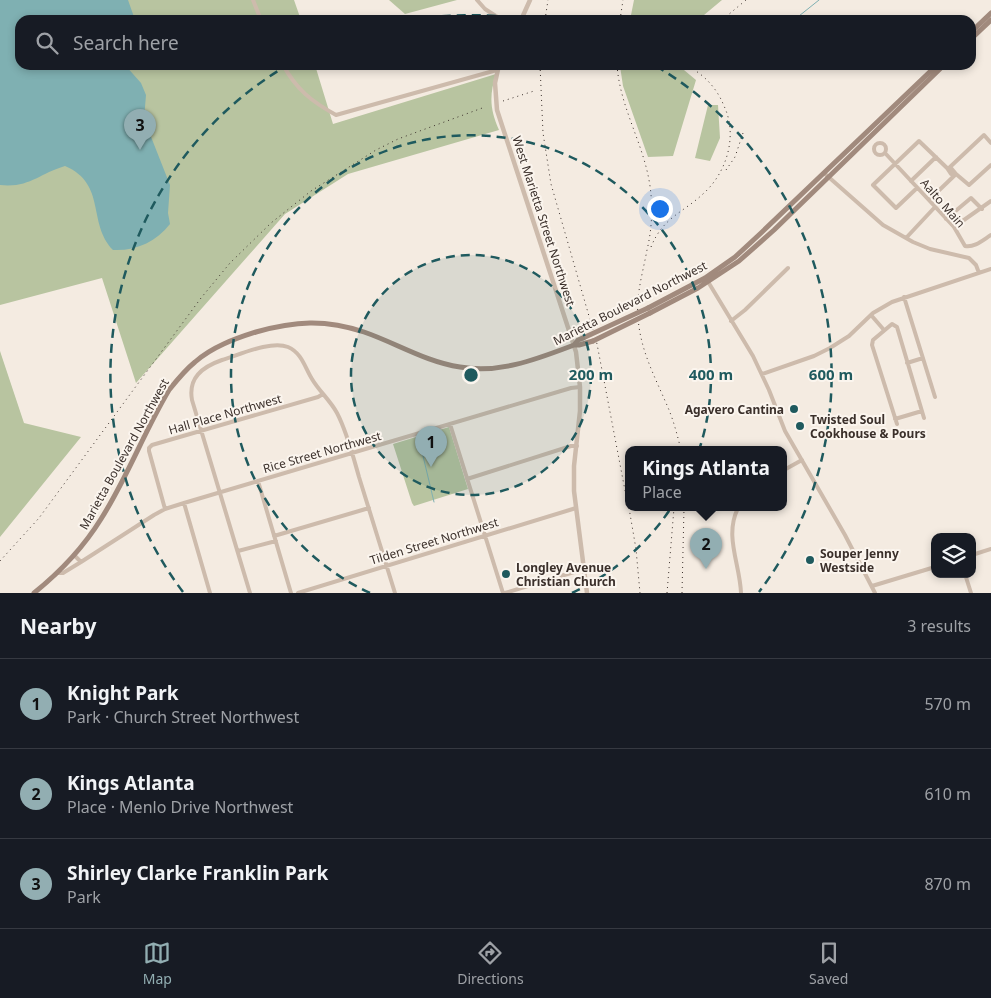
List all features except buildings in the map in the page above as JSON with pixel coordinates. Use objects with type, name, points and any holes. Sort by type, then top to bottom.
[{"type":"main road","points":[[976,27],[991,13]]},
{"type":"main road","points":[[976,34],[991,20]]},
{"type":"main road","points":[[826,175],[932,70]]},
{"type":"main road","points":[[826,175],[868,138],[939,70]]},
{"type":"main road","name":"Marietta Boulevard Northwest","points":[[34,593],[58,573],[74,555],[106,512],[144,435],[169,390],[196,361],[229,341],[281,325],[328,323],[366,333],[438,362],[460,368],[484,369],[507,367],[527,362],[574,345],[578,340],[584,341],[649,311],[727,271],[759,244],[826,175]]},
{"type":"street","points":[[253,0],[259,15]]},
{"type":"street","points":[[476,0],[494,15]]},
{"type":"street","points":[[523,15],[530,0]]},
{"type":"street","points":[[286,70],[291,80],[313,102],[336,115],[488,70]]},
{"type":"street","name":"West Marietta Street Northwest","points":[[498,70],[494,93],[497,110],[574,345],[580,387],[580,411],[574,478],[587,593]]},
{"type":"street","points":[[948,168],[984,135],[991,143]]},
{"type":"street","name":"Aalto Main","points":[[868,138],[875,146],[874,149],[877,154],[885,154]]},
{"type":"street","points":[[917,188],[896,208],[873,186],[919,141],[955,175],[969,185],[991,166]]},
{"type":"street","name":"Aalto Main","points":[[875,146],[880,143],[884,144],[886,147],[885,154]]},
{"type":"street","name":"Aalto Main","points":[[885,154],[954,227],[965,246],[968,247],[991,235]]},
{"type":"street","points":[[911,181],[936,157]]},
{"type":"street","points":[[826,175],[877,220],[906,238],[930,248],[969,258],[976,265],[979,273]]},
{"type":"street","points":[[929,200],[955,175]]},
{"type":"street","points":[[946,219],[970,198],[982,209]]},
{"type":"street","points":[[954,227],[991,201]]},
{"type":"street","points":[[906,238],[935,207]]},
{"type":"street","points":[[732,321],[788,268]]},
{"type":"street","points":[[762,374],[814,356],[830,348],[887,304],[991,269]]},
{"type":"street","points":[[707,280],[762,374],[782,424],[845,534],[875,593]]},
{"type":"street","points":[[904,297],[935,397]]},
{"type":"street","points":[[871,315],[884,330]]},
{"type":"street","points":[[897,424],[872,345],[874,340],[892,324],[896,327],[924,418]]},
{"type":"street","points":[[250,593],[201,431],[191,395],[192,385],[196,375],[210,364],[256,349],[278,345],[294,350],[301,357],[312,380],[338,414],[395,593]]},
{"type":"street","points":[[907,363],[923,358]]},
{"type":"street","name":"Rice Street Northwest","points":[[58,573],[63,573],[165,510],[184,503],[580,387]]},
{"type":"street","name":"Hall Place Northwest","points":[[165,510],[149,451],[152,445],[323,394]]},
{"type":"street","points":[[895,419],[922,411]]},
{"type":"street","points":[[450,424],[504,593],[584,569]]},
{"type":"street","points":[[467,479],[576,446]]},
{"type":"street","points":[[787,468],[802,460]]},
{"type":"street","points":[[258,481],[291,593]]},
{"type":"street","points":[[184,503],[210,593]]},
{"type":"street","points":[[238,551],[369,508]]},
{"type":"street","name":"Tilden Street Northwest","points":[[298,593],[576,508]]},
{"type":"street","points":[[737,511],[733,522],[732,536],[742,593]]},
{"type":"street","points":[[976,554],[991,549]]},
{"type":"street","points":[[74,555],[81,562]]},
{"type":"street","points":[[872,586],[931,567]]},
{"type":"street","points":[[966,578],[971,593]]},
{"type":"green space","points":[[0,0],[294,0],[299,15],[15,15],[15,70],[317,70],[333,124],[496,74],[491,102],[499,130],[348,174],[285,214],[136,383],[102,278],[0,305]]},
{"type":"green space","points":[[389,0],[457,0],[405,14]]},
{"type":"green space","points":[[634,0],[722,0],[704,15],[631,15]]},
{"type":"green space","points":[[621,70],[684,70],[696,80],[673,156],[648,157],[623,86]]},
{"type":"green space","points":[[708,105],[718,105],[720,138],[710,161],[695,158]]},
{"type":"green space","points":[[0,351],[24,423],[81,437],[0,537]]},
{"type":"green space","points":[[449,427],[468,489],[414,506],[393,444]]},
{"type":"water","points":[[0,0],[128,0],[133,15],[15,15],[15,70],[129,70],[141,83],[146,95],[144,119],[170,185],[168,213],[170,224],[158,236],[145,244],[130,249],[113,250],[100,228],[92,193],[87,183],[78,174],[65,166],[27,182],[0,185]]},
{"type":"waterway","points":[[800,15],[819,0]]},
{"type":"waterway","points":[[418,435],[434,502]]},
{"type":"railway","points":[[546,15],[548,0]]},
{"type":"railway","points":[[621,15],[623,0]]},
{"type":"railway","points":[[728,15],[746,0]]},
{"type":"railway","points":[[540,70],[543,133],[551,184],[597,344],[625,490]]},
{"type":"railway","points":[[618,70],[627,111],[643,155],[651,194],[652,218],[638,300],[639,329],[652,372],[671,414],[680,446]]},
{"type":"railway","points":[[651,247],[661,229],[712,184],[719,175],[728,152],[730,129],[728,117],[721,99],[713,87],[694,70]]},
{"type":"railway","points":[[503,101],[534,91]]},
{"type":"railway","points":[[0,561],[39,518],[201,298],[230,263],[271,223],[311,191],[376,150],[398,139],[485,107]]},
{"type":"railway","points":[[726,170],[735,157],[743,133]]},
{"type":"railway","points":[[630,511],[636,549],[640,593]]},
{"type":"railway","points":[[667,593],[674,511]]},
{"type":"railway","points":[[682,593],[684,511]]},
{"type":"place","name":"Shirley Clarke Franklin Park","points":[[140,150]]},
{"type":"place","name":"Agavero Cantina","points":[[794,409]]},
{"type":"place","name":"Twisted Soul Cookhouse & Pours","points":[[800,426]]},
{"type":"place","name":"Knight Park","points":[[431,467]]},
{"type":"place","name":"Souper Jenny Westside","points":[[810,560]]},
{"type":"place","name":"Kings Atlanta","points":[[706,569]]},
{"type":"place","name":"Longley Avenue Christian Church","points":[[506,574]]}]
